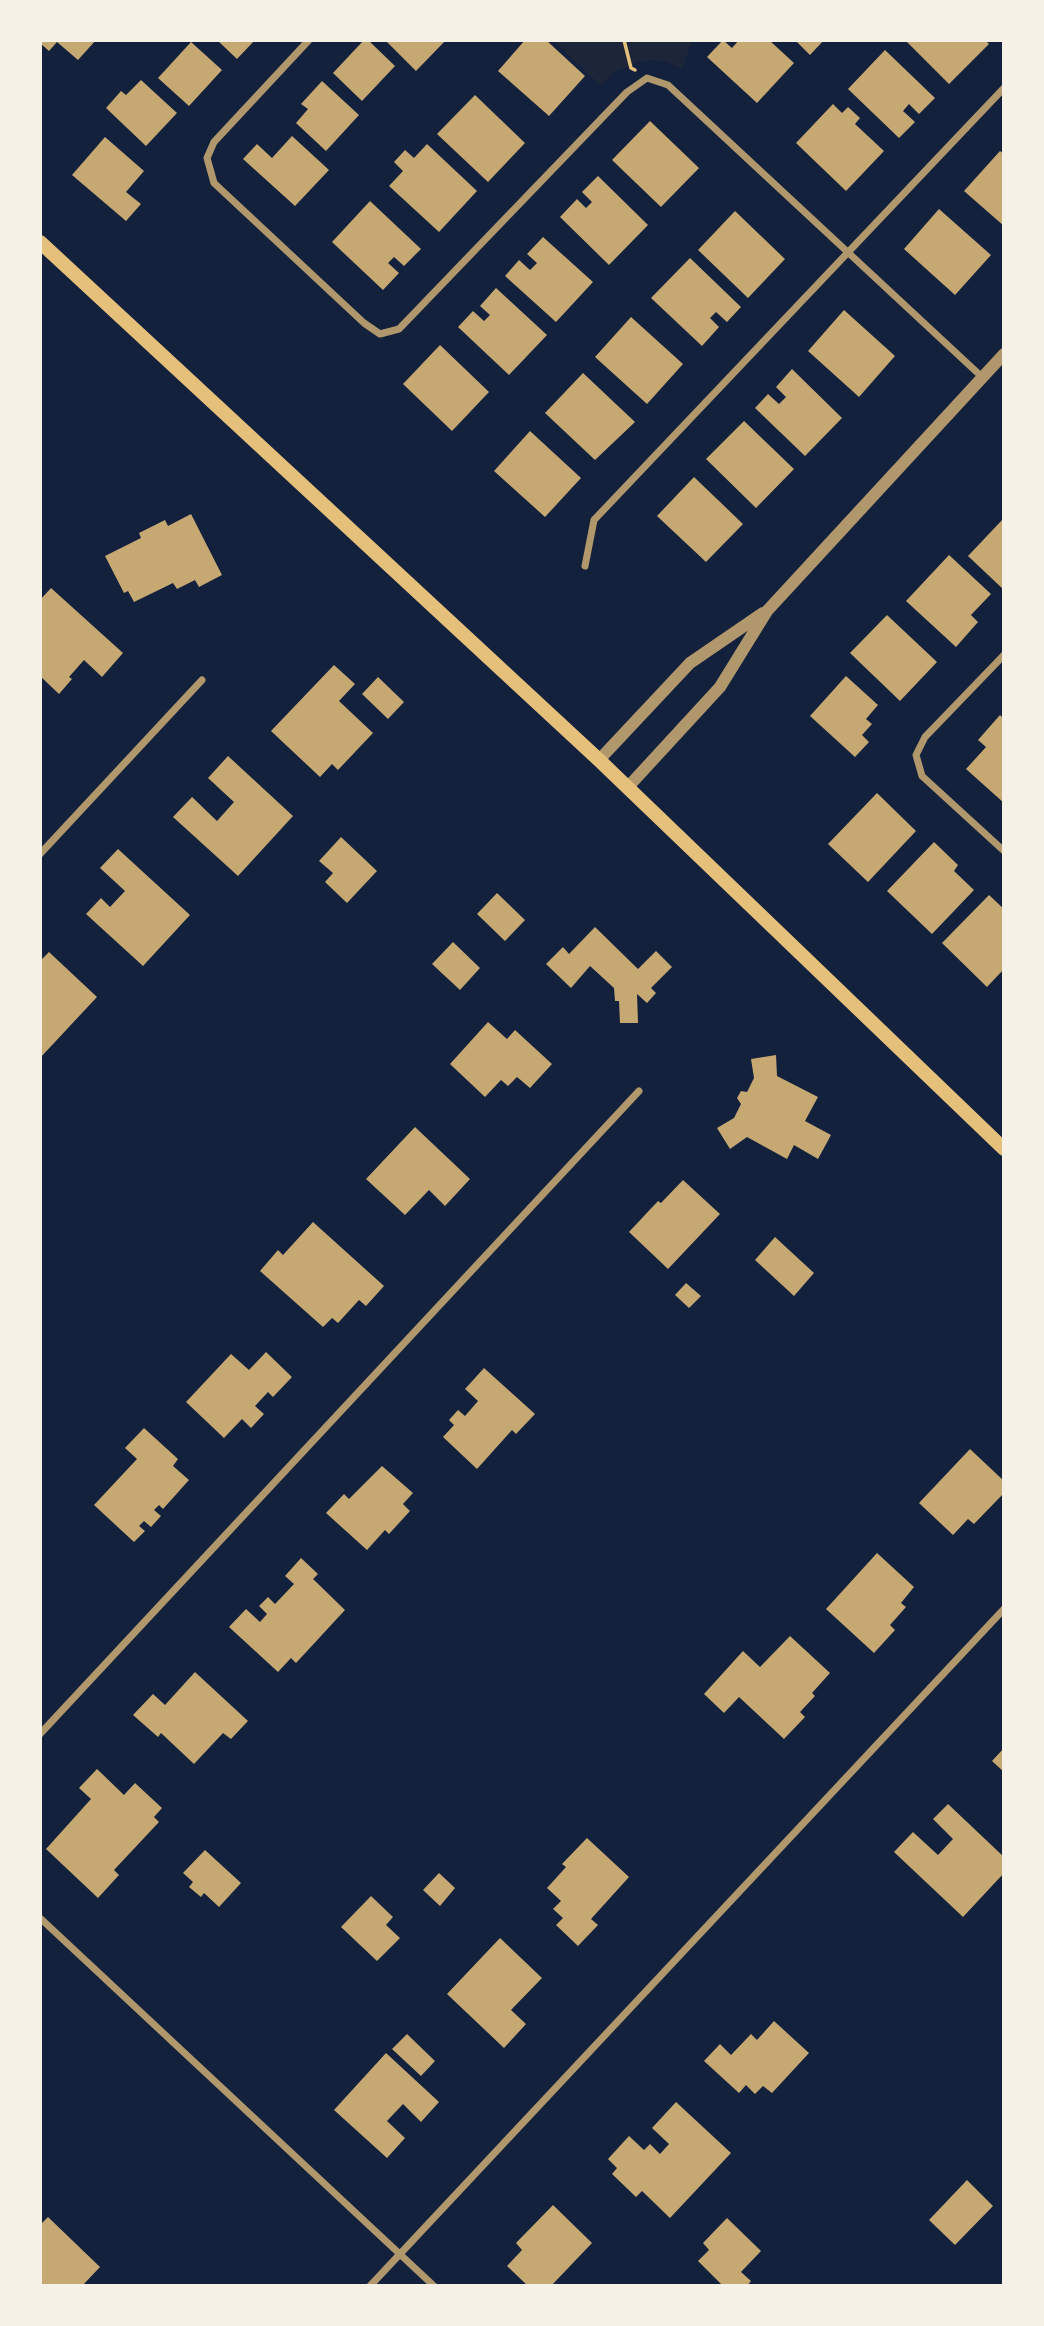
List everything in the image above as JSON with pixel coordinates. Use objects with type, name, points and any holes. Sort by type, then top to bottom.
[{"type":"main road","points":[[40,242],[628,787],[1004,1149]]},
{"type":"street","points":[[309,40],[214,142],[207,158],[214,183],[364,323],[380,334],[399,329],[627,92],[647,78],[668,85],[982,377]]},
{"type":"street","points":[[584,566],[594,520],[1004,88]]},
{"type":"street","points":[[628,787],[720,687],[767,611],[1004,354]]},
{"type":"street","points":[[599,760],[690,663],[767,611]]},
{"type":"street","points":[[1004,655],[925,737],[916,755],[922,776],[1004,851]]},
{"type":"street","points":[[40,854],[202,680]]},
{"type":"street","points":[[40,1734],[639,1091]]},
{"type":"street","points":[[370,2286],[1004,1609]]},
{"type":"street","points":[[40,1917],[434,2286]]},
{"type":"path","points":[[624,40],[631,68],[647,78]]},
{"type":"shaded area","points":[[553,40],[692,40],[682,69],[667,62],[639,62],[614,72],[601,86]]},
{"type":"building","points":[[40,40],[96,40],[78,60],[57,42],[49,51]]},
{"type":"building","points":[[217,40],[255,40],[237,59]]},
{"type":"building","points":[[364,40],[368,40],[395,66],[362,101],[333,73]]},
{"type":"building","points":[[385,40],[446,40],[416,71]]},
{"type":"building","points":[[525,40],[546,40],[585,76],[549,116],[498,71]]},
{"type":"building","points":[[723,40],[732,48],[739,40],[769,40],[794,63],[757,103],[707,57]]},
{"type":"building","points":[[795,40],[824,40],[810,55]]},
{"type":"building","points":[[905,40],[985,40],[989,44],[949,84]]},
{"type":"building","points":[[191,42],[222,70],[189,106],[158,78]]},
{"type":"building","points":[[885,50],[935,98],[919,114],[909,104],[903,111],[915,122],[899,138],[848,89]]},
{"type":"building","points":[[141,80],[177,113],[146,146],[106,108],[121,91],[126,95]]},
{"type":"building","points":[[322,81],[359,115],[326,151],[296,123],[308,109],[301,104]]},
{"type":"building","points":[[475,95],[525,143],[488,182],[437,134]]},
{"type":"building","points":[[833,104],[842,113],[848,107],[860,118],[855,124],[884,151],[846,191],[796,143]]},
{"type":"building","points":[[650,121],[699,168],[661,207],[612,160]]},
{"type":"building","points":[[292,136],[329,170],[295,206],[243,159],[257,144],[272,158]]},
{"type":"building","points":[[105,137],[144,171],[126,192],[141,204],[126,221],[72,175]]},
{"type":"building","points":[[427,144],[477,191],[439,232],[389,186],[403,171],[394,162],[405,150],[414,158]]},
{"type":"building","points":[[1000,151],[1004,154],[1004,226],[964,191]]},
{"type":"building","points":[[598,176],[648,225],[609,265],[560,217],[577,199],[586,208],[592,202],[582,192]]},
{"type":"building","points":[[370,201],[421,249],[404,266],[394,257],[388,263],[399,273],[383,290],[332,242]]},
{"type":"building","points":[[939,209],[991,255],[955,295],[904,249]]},
{"type":"building","points":[[735,211],[785,259],[748,298],[698,250]]},
{"type":"building","points":[[543,237],[593,282],[556,322],[505,276],[519,260],[530,270],[537,263],[527,254]]},
{"type":"building","points":[[690,258],[741,307],[727,322],[716,312],[710,318],[719,327],[702,346],[651,298]]},
{"type":"building","points":[[496,288],[547,335],[509,375],[458,327],[473,311],[484,321],[490,315],[480,306]]},
{"type":"building","points":[[844,310],[895,356],[859,397],[808,351]]},
{"type":"building","points":[[631,317],[683,364],[647,404],[595,357]]},
{"type":"building","points":[[440,345],[489,392],[452,431],[403,384]]},
{"type":"building","points":[[792,369],[842,418],[805,456],[755,408],[768,394],[779,404],[786,397],[776,387]]},
{"type":"building","points":[[583,373],[635,422],[595,460],[545,413]]},
{"type":"building","points":[[744,421],[794,469],[756,508],[706,459]]},
{"type":"building","points":[[530,431],[581,478],[545,517],[494,471]]},
{"type":"building","points":[[694,477],[743,524],[706,562],[657,516]]},
{"type":"building","points":[[191,514],[222,575],[199,587],[195,580],[177,589],[173,583],[134,602],[128,591],[124,593],[105,556],[141,538],[139,533],[165,520],[168,526]]},
{"type":"building","points":[[1004,518],[1004,590],[968,556]]},
{"type":"building","points":[[949,555],[991,594],[971,615],[978,622],[956,647],[906,601]]},
{"type":"building","points":[[51,588],[123,653],[102,677],[84,660],[59,694],[40,676],[40,600]]},
{"type":"building","points":[[887,615],[937,662],[900,701],[850,653]]},
{"type":"building","points":[[334,665],[355,684],[339,701],[373,733],[338,770],[332,764],[320,777],[271,731]]},
{"type":"building","points":[[846,676],[878,705],[866,719],[872,724],[862,735],[869,742],[855,757],[810,716]]},
{"type":"building","points":[[378,677],[404,702],[388,719],[362,694]]},
{"type":"building","points":[[1000,715],[1004,719],[1004,803],[966,769],[986,747],[978,740]]},
{"type":"building","points":[[228,756],[293,816],[238,876],[173,817],[192,797],[217,821],[234,802],[208,778]]},
{"type":"building","points":[[877,793],[916,831],[868,882],[828,844]]},
{"type":"building","points":[[341,837],[377,871],[347,903],[325,882],[333,873],[319,861]]},
{"type":"building","points":[[934,842],[958,865],[954,871],[974,890],[932,934],[887,891]]},
{"type":"building","points":[[118,849],[190,915],[143,966],[86,914],[101,898],[110,907],[125,891],[100,868]]},
{"type":"building","points":[[497,893],[525,920],[505,941],[477,914]]},
{"type":"building","points":[[989,895],[1004,909],[1004,969],[987,987],[942,943]]},
{"type":"building","points":[[595,927],[638,969],[656,951],[672,967],[651,988],[656,993],[647,1003],[637,994],[638,1023],[620,1023],[619,1001],[615,1001],[614,988],[590,966],[571,988],[546,964],[563,947],[569,954]]},
{"type":"building","points":[[453,942],[480,968],[460,990],[432,964]]},
{"type":"building","points":[[49,952],[97,997],[40,1058],[40,961]]},
{"type":"building","points":[[488,1022],[507,1039],[515,1030],[552,1064],[530,1088],[517,1077],[508,1086],[501,1080],[485,1097],[450,1064]]},
{"type":"building","points":[[776,1055],[777,1076],[818,1097],[805,1121],[831,1135],[818,1159],[794,1145],[787,1159],[747,1137],[730,1149],[717,1128],[734,1118],[741,1104],[737,1098],[741,1091],[747,1092],[754,1078],[751,1059]]},
{"type":"building","points":[[415,1127],[470,1179],[445,1206],[429,1190],[405,1215],[366,1179]]},
{"type":"building","points":[[683,1180],[720,1214],[668,1269],[629,1232],[658,1201],[661,1203]]},
{"type":"building","points":[[313,1222],[384,1286],[366,1306],[359,1300],[338,1323],[332,1318],[323,1327],[260,1271],[278,1250],[283,1255]]},
{"type":"building","points":[[775,1237],[814,1273],[794,1296],[755,1260]]},
{"type":"building","points":[[686,1283],[701,1296],[689,1308],[675,1295]]},
{"type":"building","points":[[266,1352],[292,1377],[273,1397],[268,1392],[255,1406],[264,1414],[251,1428],[242,1419],[224,1438],[186,1402],[231,1354],[249,1370]]},
{"type":"building","points":[[484,1368],[535,1414],[516,1434],[512,1430],[477,1469],[443,1437],[454,1425],[449,1420],[458,1410],[465,1416],[478,1401],[465,1389]]},
{"type":"building","points":[[144,1428],[178,1459],[173,1466],[189,1480],[163,1509],[159,1505],[154,1510],[161,1516],[151,1527],[144,1521],[139,1526],[145,1531],[134,1542],[94,1505],[137,1459],[125,1448]]},
{"type":"building","points":[[970,1449],[1004,1481],[1004,1493],[974,1524],[968,1519],[953,1535],[919,1503]]},
{"type":"building","points":[[382,1466],[413,1493],[403,1504],[410,1511],[389,1534],[385,1530],[367,1550],[326,1513],[344,1494],[349,1499]]},
{"type":"building","points":[[877,1553],[914,1587],[901,1603],[906,1607],[890,1625],[895,1630],[874,1653],[826,1609]]},
{"type":"building","points":[[301,1558],[318,1574],[313,1579],[345,1610],[296,1663],[291,1658],[278,1672],[229,1627],[246,1609],[260,1622],[267,1614],[259,1606],[268,1597],[275,1604],[294,1584],[285,1576]]},
{"type":"building","points":[[790,1636],[830,1673],[812,1693],[815,1696],[800,1712],[805,1717],[784,1739],[739,1697],[724,1713],[704,1694],[743,1651],[760,1667]]},
{"type":"building","points":[[195,1672],[248,1721],[231,1739],[223,1733],[194,1764],[161,1733],[158,1737],[133,1715],[153,1694],[165,1705]]},
{"type":"building","points":[[1004,1748],[1004,1772],[992,1761]]},
{"type":"building","points":[[97,1769],[124,1795],[135,1783],[162,1808],[154,1817],[159,1822],[114,1870],[119,1875],[98,1898],[46,1849],[91,1799],[79,1788]]},
{"type":"building","points":[[948,1804],[1004,1857],[1004,1873],[963,1917],[894,1852],[913,1832],[938,1855],[953,1839],[933,1819]]},
{"type":"building","points":[[587,1838],[629,1877],[591,1919],[598,1925],[578,1946],[556,1925],[563,1918],[553,1909],[561,1901],[547,1888],[566,1867],[562,1864]]},
{"type":"building","points":[[205,1850],[241,1883],[219,1907],[204,1893],[201,1897],[189,1887],[193,1882],[183,1873]]},
{"type":"building","points":[[439,1873],[455,1888],[440,1906],[423,1890]]},
{"type":"building","points":[[371,1896],[393,1917],[386,1925],[400,1938],[377,1961],[341,1927]]},
{"type":"building","points":[[500,1938],[542,1978],[511,2010],[526,2024],[504,2048],[447,1994]]},
{"type":"building","points":[[774,2021],[809,2053],[772,2093],[763,2086],[755,2094],[746,2085],[739,2093],[704,2061],[720,2044],[731,2055],[751,2034],[757,2040]]},
{"type":"building","points":[[407,2034],[435,2061],[421,2076],[392,2049]]},
{"type":"building","points":[[386,2053],[439,2102],[421,2122],[403,2104],[387,2121],[405,2138],[387,2158],[334,2110]]},
{"type":"building","points":[[676,2102],[731,2153],[670,2218],[642,2191],[636,2197],[612,2174],[617,2168],[608,2159],[629,2136],[644,2150],[650,2144],[660,2154],[669,2144],[652,2128]]},
{"type":"building","points":[[967,2180],[993,2206],[955,2245],[929,2220]]},
{"type":"building","points":[[553,2205],[592,2243],[551,2286],[528,2286],[507,2266],[522,2250],[516,2243]]},
{"type":"building","points":[[48,2217],[100,2267],[82,2286],[40,2286],[40,2225]]},
{"type":"building","points":[[727,2218],[761,2251],[741,2272],[751,2281],[747,2286],[723,2286],[698,2261],[709,2250],[703,2243]]}]
